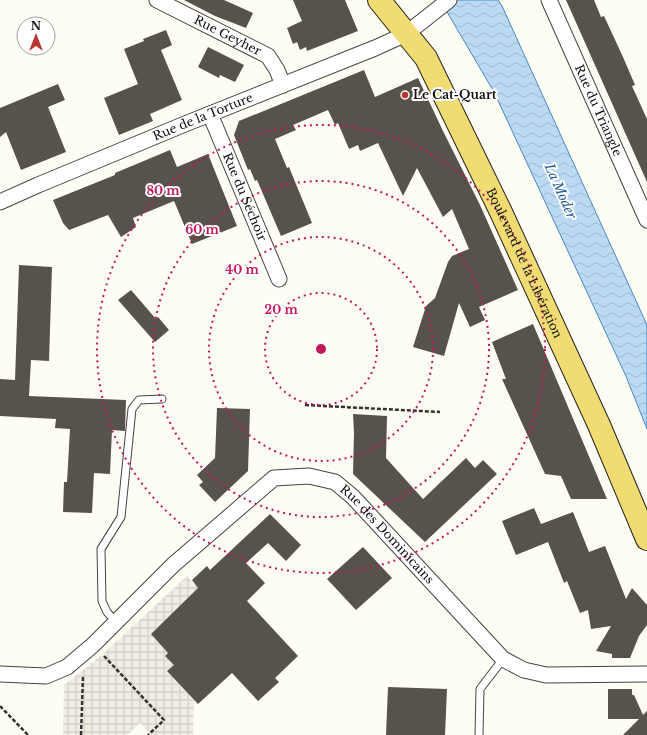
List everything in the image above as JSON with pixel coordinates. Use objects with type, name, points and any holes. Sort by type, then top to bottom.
[{"type":"main road","name":"Boulevard de la Libération","points":[[379,0],[426,58],[500,210],[599,424],[647,539]]},
{"type":"street","name":"Rue Geyher","points":[[157,0],[268,56],[277,70],[283,85]]},
{"type":"street","name":"Rue de la Torture","points":[[2,197],[45,182],[375,48],[406,34],[449,0]]},
{"type":"street","name":"Rue du Triangle","points":[[549,0],[647,220]]},
{"type":"street","name":"Rue du Séchoir","points":[[210,114],[279,279]]},
{"type":"street","name":"Rue des Dominicains","points":[[0,674],[46,676],[67,667],[116,622],[173,565],[274,478],[310,476],[335,482],[352,497],[503,659],[524,670],[546,675],[647,674]]},
{"type":"lane","points":[[116,622],[107,612],[102,601],[101,550],[121,517],[132,409],[139,400],[162,399]]},
{"type":"lane","points":[[479,735],[480,689],[503,659]]},
{"type":"path","points":[[305,405],[440,412]]},
{"type":"path","points":[[81,735],[83,653]]},
{"type":"path","points":[[101,653],[164,720],[148,735]]},
{"type":"path","points":[[0,706],[28,735]]},
{"type":"shaded area","points":[[187,576],[198,588],[151,634],[164,648],[170,651],[165,656],[174,665],[167,671],[194,700],[193,735],[152,735],[140,723],[127,735],[63,735],[64,685],[102,655]]},
{"type":"water","name":"La Moder","points":[[440,0],[498,0],[502,6],[647,325],[647,429],[625,374],[494,92]]},
{"type":"building","points":[[184,0],[224,0],[253,13],[246,28],[215,16]]},
{"type":"building","points":[[293,0],[345,0],[358,31],[307,51],[306,47],[300,50],[297,42],[293,44],[287,28],[302,21]]},
{"type":"building","points":[[566,0],[594,0],[601,17],[604,16],[623,57],[635,85],[632,86],[647,119],[647,182]]},
{"type":"building","points":[[166,30],[172,45],[161,50],[182,100],[150,114],[153,121],[119,135],[104,98],[138,84],[124,49],[144,41],[143,39]]},
{"type":"building","points":[[208,47],[244,65],[235,82],[220,75],[219,78],[198,67]]},
{"type":"building","points":[[364,70],[375,97],[418,78],[480,205],[518,290],[479,307],[485,320],[470,327],[459,303],[444,356],[413,347],[426,306],[435,298],[448,262],[452,256],[469,249],[452,209],[443,217],[417,168],[403,196],[378,143],[360,151],[358,145],[349,149],[338,123],[335,125],[328,110],[293,125],[296,130],[275,139],[287,168],[289,167],[312,223],[281,236],[257,180],[255,181],[250,169],[248,170],[234,135],[239,121]]},
{"type":"building","points":[[58,84],[65,100],[48,107],[66,152],[21,170],[6,132],[0,137],[0,108]]},
{"type":"building","points":[[170,150],[177,167],[208,154],[237,226],[192,244],[174,201],[133,218],[136,227],[121,237],[108,215],[69,230],[63,223],[53,200],[115,175],[115,173]]},
{"type":"building","points":[[19,265],[52,267],[49,361],[31,360],[29,396],[126,400],[125,431],[112,430],[110,474],[94,473],[92,513],[63,512],[64,482],[67,482],[70,429],[55,428],[56,419],[0,416],[0,379],[15,380]]},
{"type":"building","points":[[131,290],[156,319],[158,317],[169,330],[155,342],[118,300]]},
{"type":"building","points":[[533,324],[607,499],[571,499],[561,476],[545,474],[502,379],[506,379],[492,342]]},
{"type":"building","points":[[217,408],[250,409],[248,471],[215,502],[199,485],[203,482],[197,475],[215,458]]},
{"type":"building","points":[[353,414],[387,416],[386,458],[423,499],[466,458],[475,468],[483,460],[497,474],[425,542],[353,474]]},
{"type":"building","points":[[534,508],[541,524],[573,512],[589,552],[605,546],[626,599],[632,588],[647,605],[647,625],[639,636],[630,658],[612,658],[612,654],[596,651],[611,626],[591,629],[588,610],[580,613],[567,581],[564,583],[548,542],[516,555],[502,521]]},
{"type":"building","points":[[270,514],[301,545],[286,561],[268,543],[246,563],[265,583],[247,601],[298,656],[275,678],[279,682],[258,701],[232,673],[198,704],[167,671],[174,665],[165,656],[168,653],[151,634],[198,588],[192,580],[207,566],[210,570]]},
{"type":"building","points":[[363,547],[392,578],[356,610],[327,579]]},
{"type":"building","points":[[388,687],[447,689],[445,735],[386,735]]},
{"type":"building","points":[[608,689],[632,689],[632,695],[634,695],[643,715],[647,711],[647,735],[623,735],[639,719],[608,719]]},
{"type":"place","name":"Le Cat-Quart","points":[[405,95]]}]
